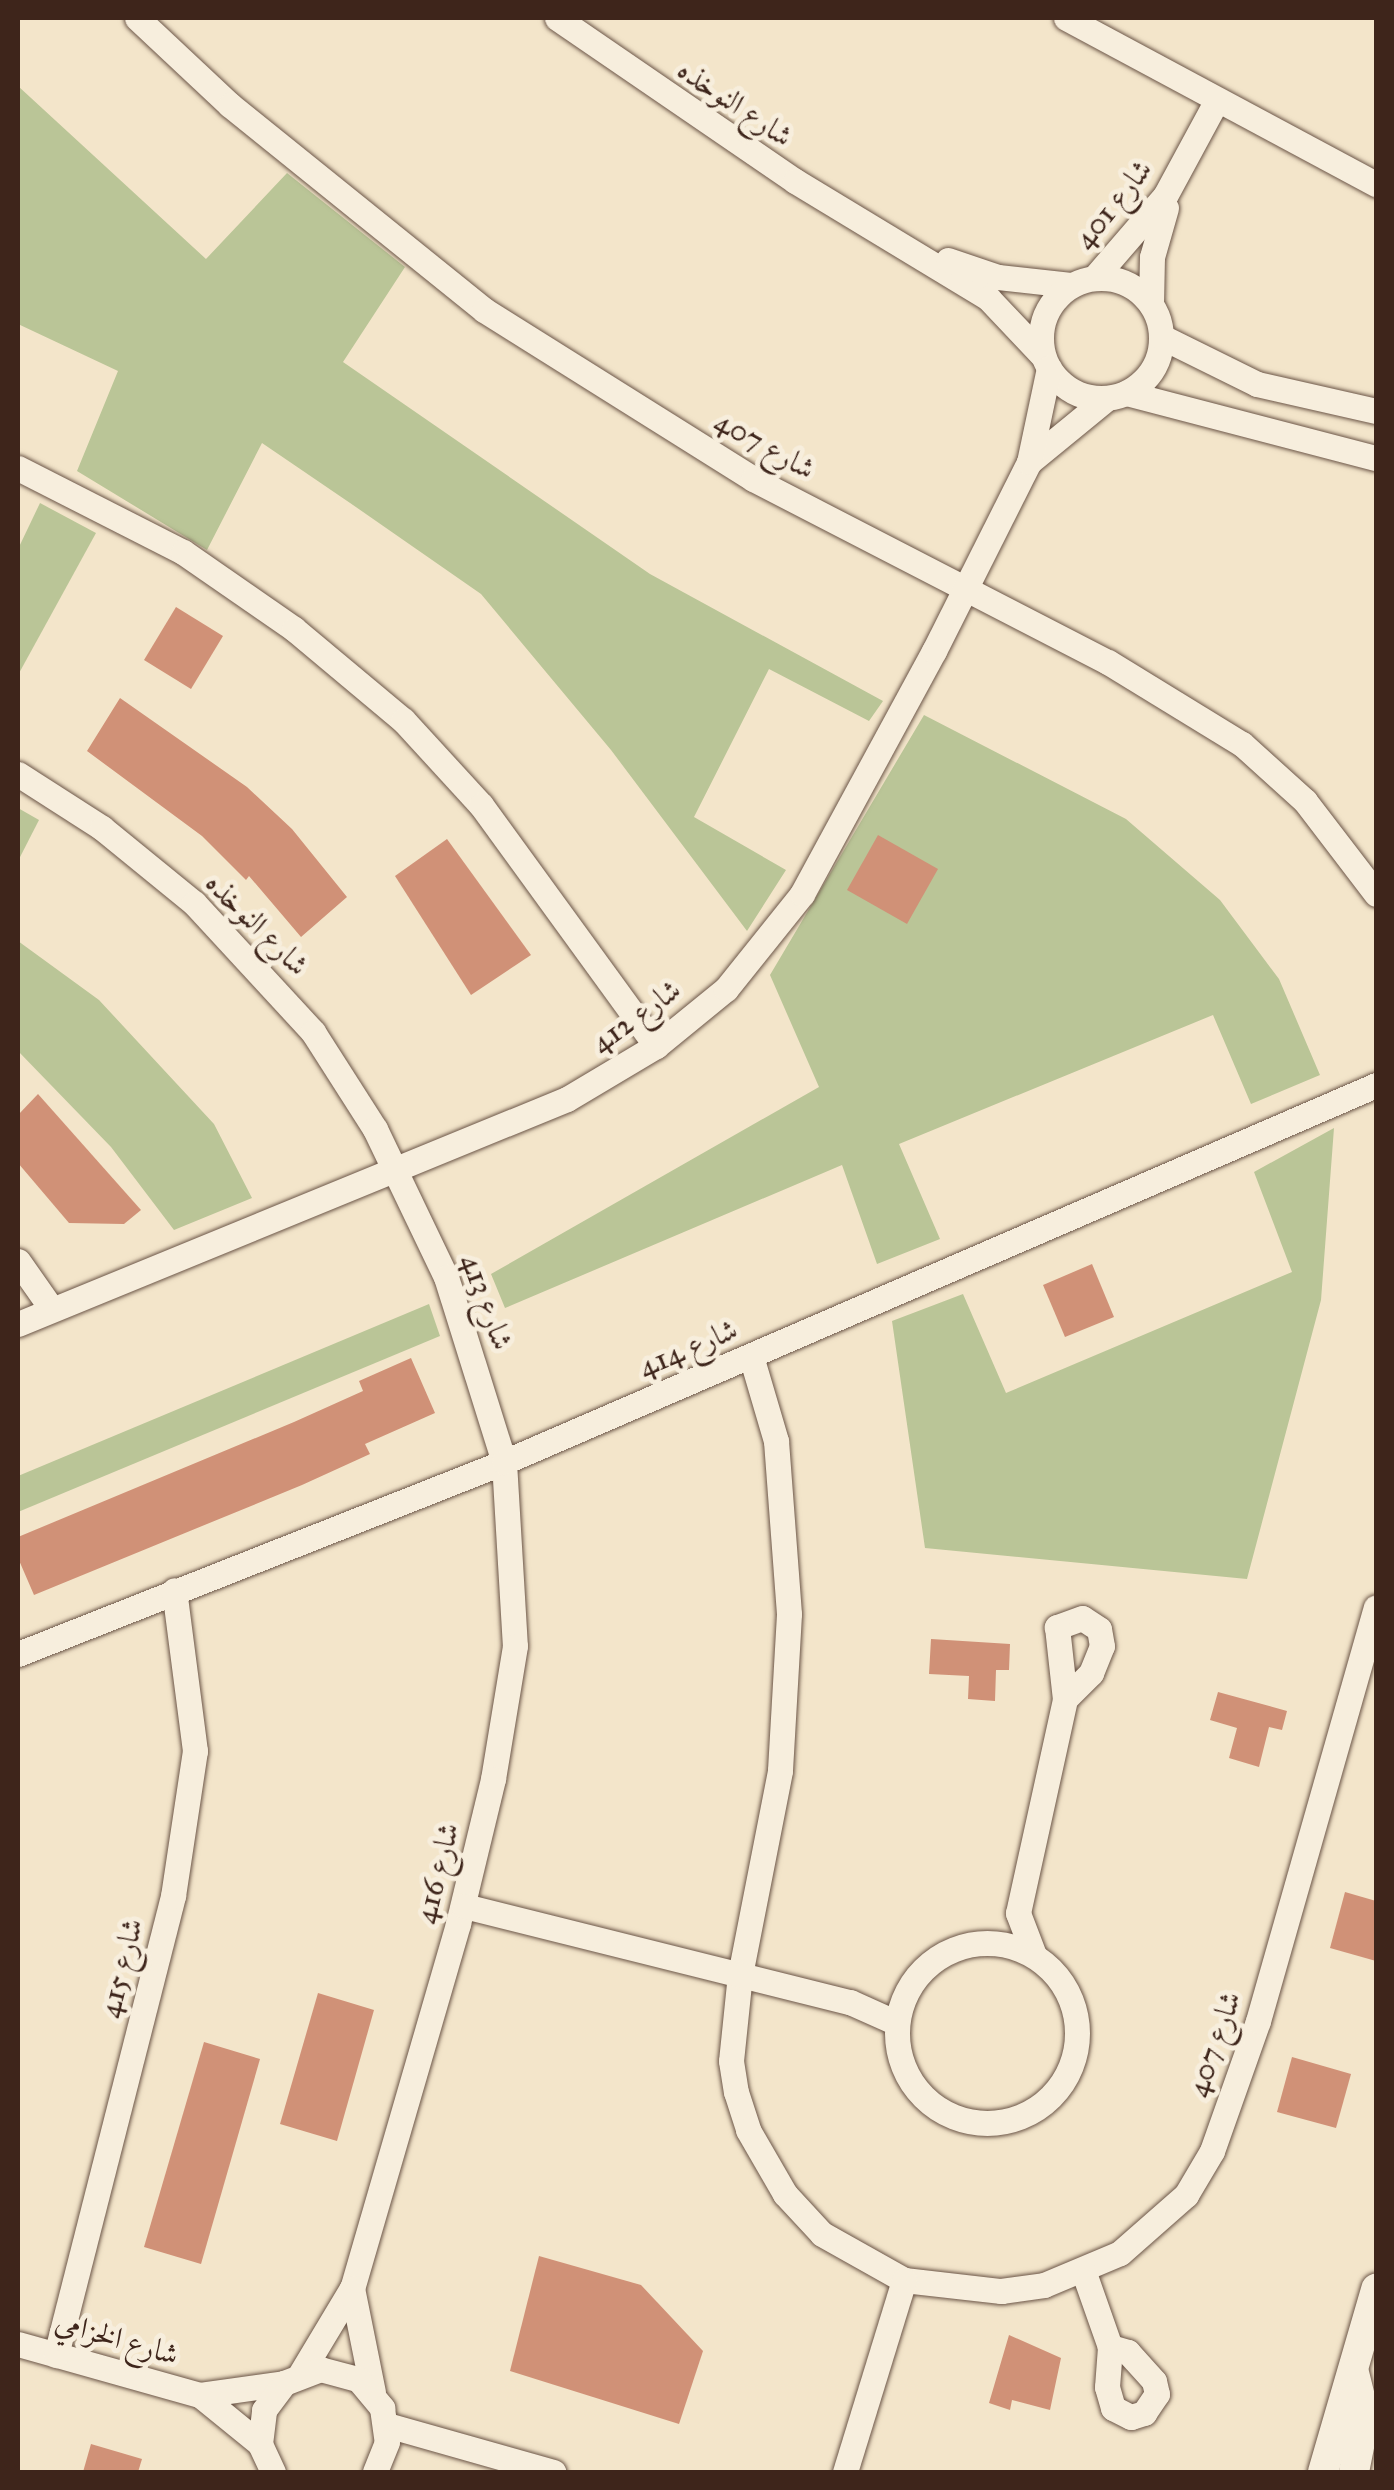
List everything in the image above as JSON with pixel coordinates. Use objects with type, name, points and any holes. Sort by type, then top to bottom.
[{"type":"street","name":"شارع 407","points":[[137,18],[230,106],[484,310],[753,478],[1184,704],[1242,744],[1305,801],[1376,894]]},
{"type":"street","name":"شارع النوخذه","points":[[557,18],[779,171],[988,298],[1046,362]]},
{"type":"street","points":[[1066,18],[1376,184]]},
{"type":"street","name":"شارع 401","points":[[1083,281],[1150,218],[1216,100]]},
{"type":"street","name":"شارع 401","points":[[1151,304],[1157,233],[1180,170]]},
{"type":"street","name":"شارع النوخذه","points":[[883,234],[980,272],[1083,281]]},
{"type":"street","points":[[1116,396],[1156,364],[1162,337],[1151,304],[1127,283],[1083,281],[1047,310],[1046,362],[1079,395],[1116,396],[1376,458]]},
{"type":"street","points":[[1162,337],[1257,384],[1376,411]]},
{"type":"street","name":"شارع 412","points":[[18,1324],[567,1099],[656,1046],[726,990],[802,894],[966,588],[1029,462],[1046,362]]},
{"type":"street","name":"شارع 412","points":[[1029,462],[1116,396]]},
{"type":"street","points":[[18,468],[183,552],[294,629],[403,720],[481,805],[656,1046]]},
{"type":"street","name":"شارع النوخذه","points":[[18,774],[102,828],[241,948],[346,1079],[396,1171]]},
{"type":"street","name":"شارع 414","points":[[18,1654],[504,1462],[1376,1085]]},
{"type":"street","name":"شارع 413","points":[[396,1171],[446,1278],[504,1462]]},
{"type":"street","points":[[18,1261],[51,1308]]},
{"type":"street","name":"شارع 407","points":[[751,1356],[776,1441],[789,1614],[780,1771],[740,1974],[731,2061],[748,2130],[765,2164],[822,2234],[904,2280],[1000,2291],[1084,2273],[1159,2224],[1212,2151],[1258,2021],[1376,1608]]},
{"type":"street","name":"شارع 416","points":[[260,2444],[264,2410],[292,2378],[352,2288],[464,1906],[515,1646],[504,1462]]},
{"type":"street","name":"شارع 415","points":[[56,2356],[173,1896],[190,1787],[195,1751],[174,1590]]},
{"type":"street","points":[[910,1984],[897,2023],[905,2070],[936,2107],[981,2123],[1028,2114],[1064,2082],[1078,2036],[1067,1989],[1034,1954],[1018,1914],[1066,1699]]},
{"type":"street","points":[[464,1906],[850,2002],[897,2023]]},
{"type":"street","points":[[850,2002],[910,1984],[939,1956],[977,1942],[1018,1914]]},
{"type":"street","points":[[977,1942],[1034,1954]]},
{"type":"street","points":[[1084,2273],[1110,2347]]},
{"type":"street","points":[[846,2472],[904,2280]]},
{"type":"street","name":"شارع 416","points":[[352,2288],[373,2392],[387,2425]]},
{"type":"street","points":[[1329,2471],[1376,2289]]},
{"type":"street","name":"شارع الخزامي","points":[[18,2344],[200,2395],[260,2444]]},
{"type":"street","name":"شارع الخزامي","points":[[200,2395],[340,2372],[373,2392]]},
{"type":"street","points":[[375,2472],[387,2425],[554,2472]]},
{"type":"street","points":[[260,2444],[272,2472]]},
{"type":"green space","points":[[18,86],[206,259],[287,173],[405,267],[343,362],[650,574],[883,701],[869,721],[769,669],[694,817],[786,870],[747,931],[611,750],[481,594],[353,505],[262,443],[207,550],[77,471],[118,371],[18,324]]},
{"type":"green space","points":[[40,503],[96,533],[18,675],[18,549]]},
{"type":"green space","points":[[924,715],[1126,819],[1220,900],[1279,979],[1320,1075],[1251,1104],[1213,1015],[899,1144],[940,1239],[877,1264],[842,1165],[505,1308],[491,1274],[819,1087],[770,975]]},
{"type":"green space","points":[[18,808],[39,820],[18,861]]},
{"type":"green space","points":[[18,941],[99,1000],[214,1124],[252,1198],[174,1230],[111,1147],[18,1051]]},
{"type":"green space","points":[[1334,1128],[1321,1300],[1247,1579],[925,1548],[892,1321],[963,1294],[1006,1393],[1292,1272],[1254,1172]]},
{"type":"green space","points":[[429,1304],[440,1336],[18,1512],[18,1476]]},
{"type":"building","points":[[176,607],[223,636],[191,689],[144,660]]},
{"type":"building","points":[[120,698],[247,787],[292,829],[347,897],[301,937],[249,876],[246,880],[202,836],[87,751]]},
{"type":"building","points":[[878,835],[938,869],[907,924],[847,890]]},
{"type":"building","points":[[447,839],[531,955],[471,995],[395,876]]},
{"type":"building","points":[[38,1094],[141,1210],[124,1224],[69,1223],[18,1163],[18,1115]]},
{"type":"building","points":[[1092,1264],[1114,1317],[1065,1337],[1043,1285]]},
{"type":"building","points":[[411,1358],[435,1413],[365,1444],[370,1454],[34,1595],[18,1558],[18,1537],[363,1391],[359,1381]]},
{"type":"building","points":[[931,1639],[1010,1644],[1009,1670],[996,1670],[995,1701],[968,1699],[969,1676],[929,1674]]},
{"type":"building","points":[[1218,1692],[1287,1711],[1282,1730],[1269,1727],[1259,1767],[1229,1758],[1237,1728],[1210,1720]]},
{"type":"building","points":[[1345,1892],[1376,1901],[1376,1961],[1330,1948]]},
{"type":"building","points":[[318,1993],[374,2010],[337,2141],[280,2124]]},
{"type":"building","points":[[204,2042],[260,2059],[201,2264],[144,2247]]},
{"type":"building","points":[[1292,2057],[1351,2074],[1336,2128],[1277,2112]]},
{"type":"building","points":[[539,2256],[641,2285],[703,2351],[679,2424],[510,2371]]},
{"type":"building","points":[[1009,2335],[1061,2358],[1050,2410],[1012,2400],[1010,2410],[989,2403]]},
{"type":"building","points":[[91,2444],[142,2459],[138,2472],[83,2472]]}]
